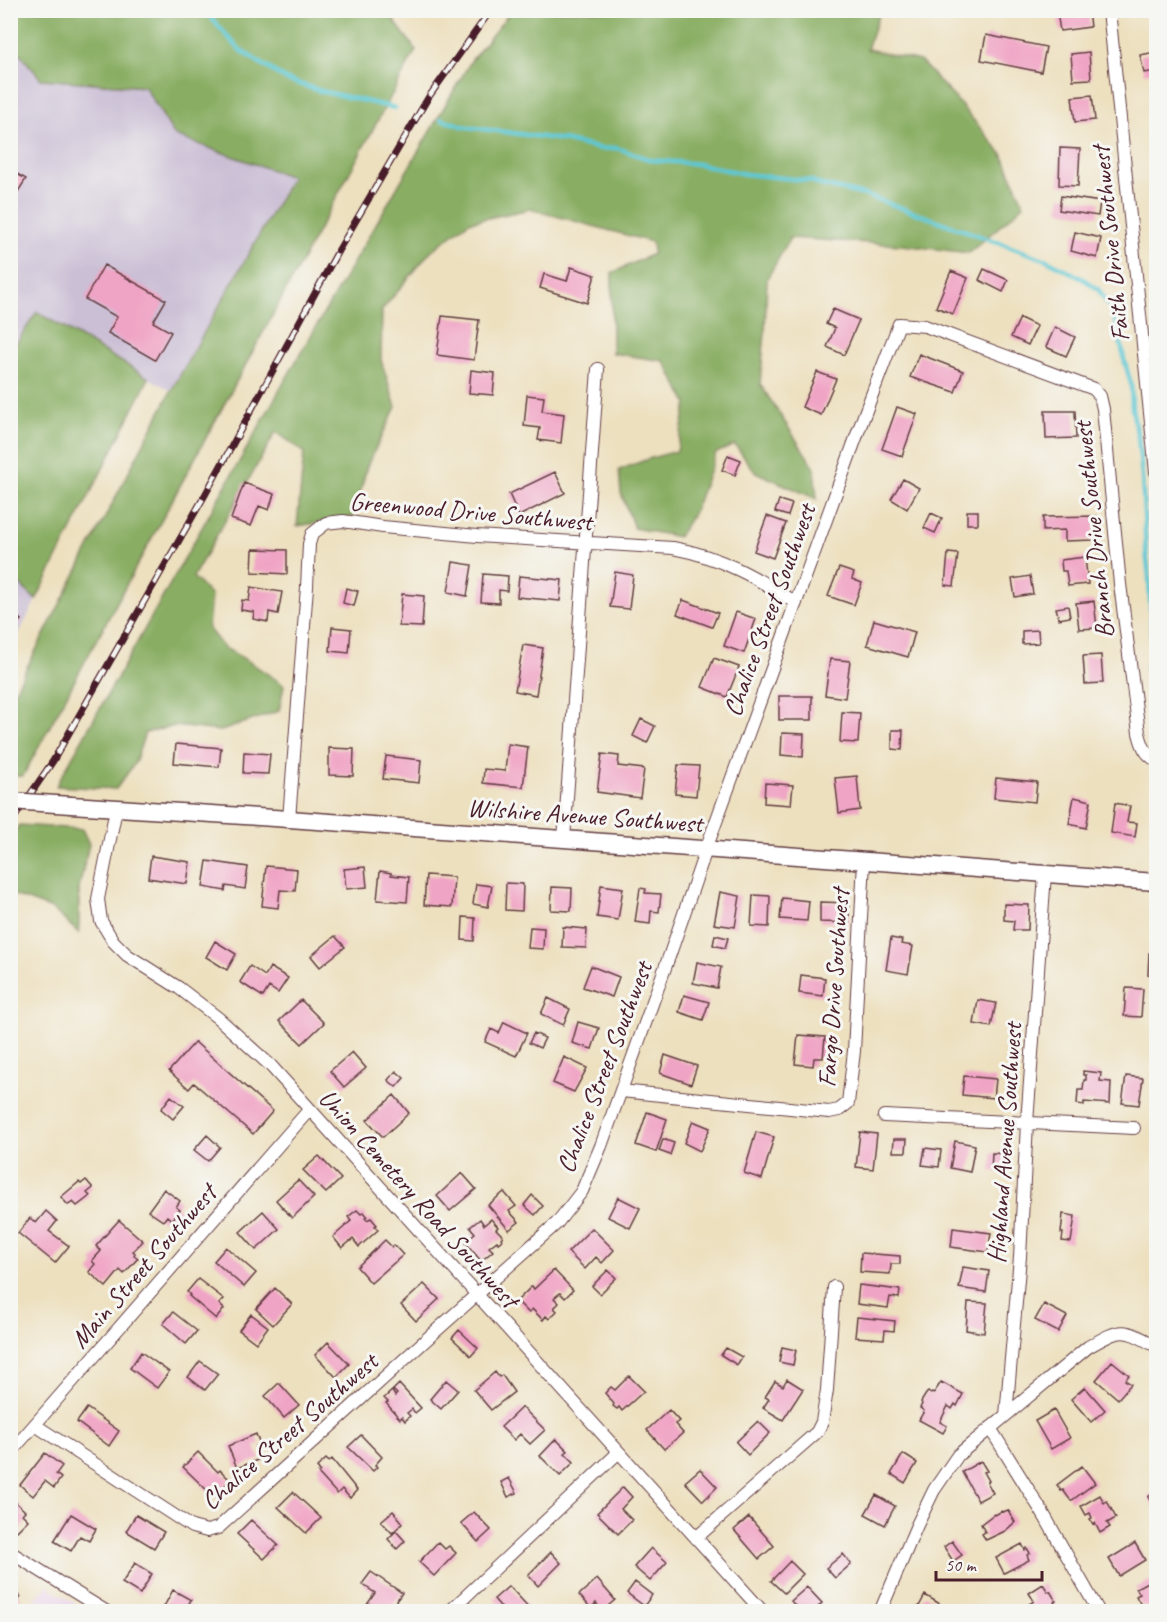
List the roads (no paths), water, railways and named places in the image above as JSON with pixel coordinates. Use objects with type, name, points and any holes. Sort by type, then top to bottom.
[{"type":"street","name":"Faith Drive Southwest","points":[[1109,10],[1156,472]]},
{"type":"street","name":"Chalice Street Southwest","points":[[35,1425],[192,1527],[207,1531],[218,1528],[557,1223],[568,1210],[582,1191],[601,1146],[706,849],[898,324]]},
{"type":"street","name":"Branch Drive Southwest","points":[[898,324],[925,326],[1094,389],[1100,396],[1139,733],[1141,743],[1149,755],[1156,760]]},
{"type":"street","points":[[564,839],[598,369]]},
{"type":"street","name":"Greenwood Drive Southwest","points":[[290,819],[308,587],[309,544],[312,534],[327,523],[343,521],[477,536],[673,548],[697,552],[730,565],[796,603]]},
{"type":"street","name":"Wilshire Avenue Southwest","points":[[10,801],[1156,882]]},
{"type":"street","name":"Union Cemetery Road Southwest","points":[[116,809],[98,899],[101,921],[113,941],[127,955],[179,988],[219,1018],[271,1066],[763,1611]]},
{"type":"street","name":"Fargo Drive Southwest","points":[[621,1091],[829,1112],[839,1110],[848,1103],[854,1051],[864,861]]},
{"type":"street","name":"Highland Avenue Southwest","points":[[1006,1415],[1020,1257],[1045,874]]},
{"type":"street","name":"Main Street Southwest","points":[[10,1453],[309,1110]]},
{"type":"street","points":[[884,1116],[1134,1128]]},
{"type":"street","points":[[696,1538],[817,1432],[822,1422],[827,1390],[834,1287]]},
{"type":"street","points":[[880,1611],[934,1490],[958,1455],[1088,1347],[1112,1334],[1125,1332],[1134,1334],[1156,1346]]},
{"type":"street","points":[[990,1428],[1044,1515],[1099,1611]]},
{"type":"street","points":[[449,1611],[619,1452]]},
{"type":"street","points":[[10,1552],[107,1611]]},
{"type":"waterway","points":[[204,10],[240,50],[287,80],[321,91],[395,108]]},
{"type":"waterway","points":[[441,119],[461,126],[563,140],[601,149],[617,148],[651,160],[699,164],[745,174],[812,181],[865,195],[1047,260],[1098,289],[1112,311],[1131,384],[1132,409],[1138,437],[1142,476],[1149,577],[1152,643],[1147,670],[1156,722]]},
{"type":"railway","points":[[10,824],[53,761],[205,495],[338,251],[428,98],[491,10]]}]
